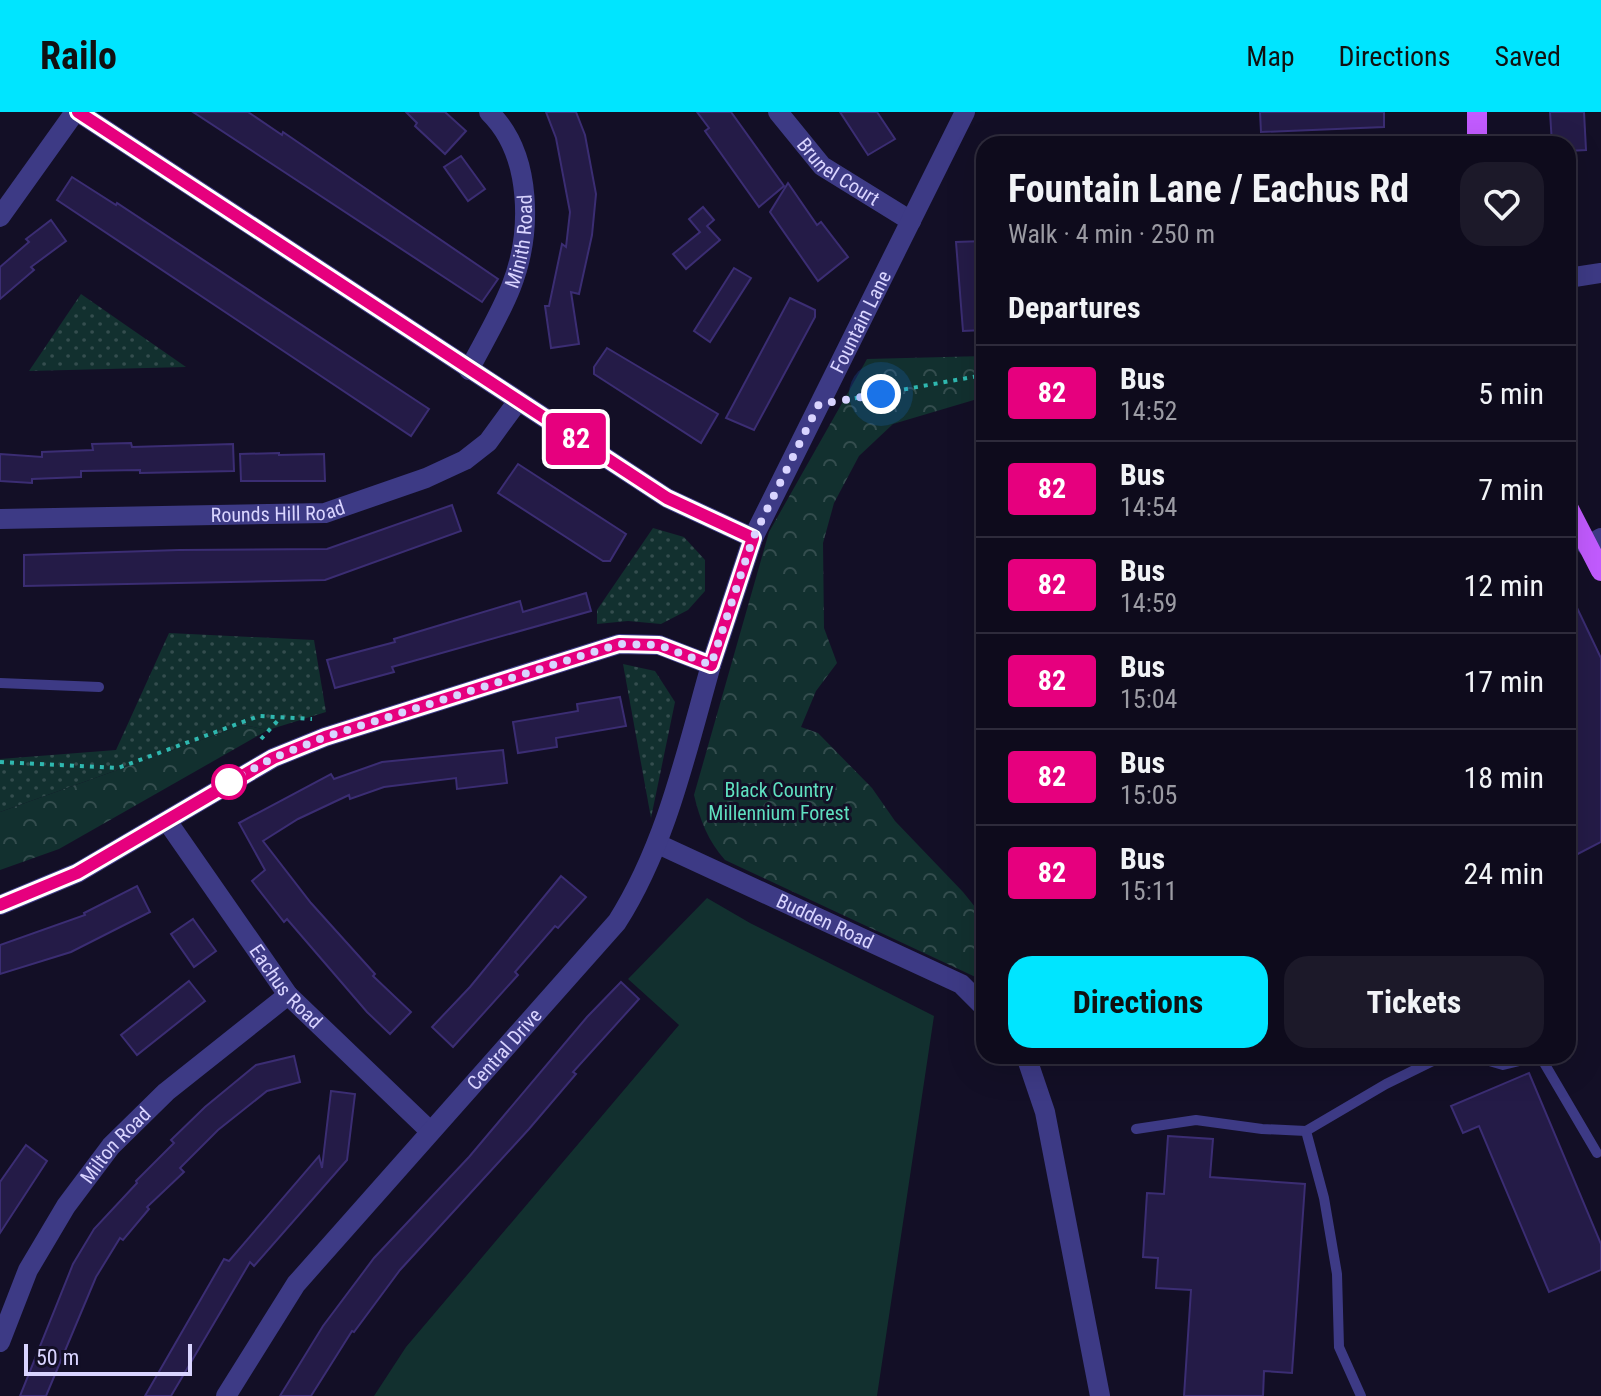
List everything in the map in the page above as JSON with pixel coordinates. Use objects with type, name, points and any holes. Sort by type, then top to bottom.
[{"type":"main road","points":[[1477,112],[1477,136]]},
{"type":"main road","points":[[1576,518],[1594,542],[1601,571]]},
{"type":"street","points":[[0,217],[77,112],[667,498],[753,538]]},
{"type":"street","name":"Minith Road","points":[[469,370],[511,287],[521,251],[525,201],[516,157],[489,112]]},
{"type":"street","name":"Brunel Court","points":[[778,112],[822,166],[840,180],[911,221]]},
{"type":"street","name":"Fountain Lane","points":[[711,665],[753,538],[965,112]]},
{"type":"street","points":[[1576,277],[1601,273]]},
{"type":"street","name":"Rounds Hill Road","points":[[0,519],[325,513],[426,478],[465,460],[488,442],[518,401]]},
{"type":"street","points":[[0,905],[77,873],[273,758],[335,734],[619,644],[659,645],[711,665]]},
{"type":"street","name":"Central Drive","points":[[226,1396],[296,1284],[617,922],[658,844],[711,665]]},
{"type":"street","name":"Eachus Road","points":[[167,821],[288,995],[430,1131]]},
{"type":"street","name":"Budden Road","points":[[658,844],[961,984],[976,999]]},
{"type":"street","name":"Milton Road","points":[[0,1342],[28,1270],[66,1206],[111,1146],[166,1092],[288,995]]},
{"type":"street","points":[[1029,1064],[1045,1112],[1100,1396]]},
{"type":"lane","points":[[0,683],[99,687]]},
{"type":"lane","points":[[1136,1129],[1196,1120],[1306,1131],[1427,1064]]},
{"type":"lane","points":[[1545,1064],[1597,1153]]},
{"type":"lane","points":[[1306,1131],[1324,1198],[1337,1274],[1339,1347],[1361,1396]]},
{"type":"path","points":[[819,404],[976,376]]},
{"type":"path","points":[[0,762],[118,768],[259,716],[328,719],[335,734]]},
{"type":"green space","points":[[81,294],[186,367],[29,371]]},
{"type":"green space","name":"Black Country Millennium Forest","points":[[976,356],[976,399],[893,424],[859,456],[834,503],[823,543],[824,628],[837,663],[816,691],[801,727],[818,733],[872,788],[895,821],[976,908],[976,977],[725,860],[705,830],[694,795],[769,532],[867,359]]},
{"type":"green space","points":[[653,528],[684,537],[705,560],[705,591],[688,610],[661,624],[628,621],[597,624],[597,610]]},
{"type":"green space","points":[[169,633],[314,640],[326,712],[268,730],[243,725],[0,812],[0,759],[116,750]]},
{"type":"green space","points":[[623,664],[655,671],[675,702],[651,818]]},
{"type":"green space","points":[[243,725],[268,730],[59,849],[0,870],[0,812]]},
{"type":"green space","points":[[707,898],[934,1016],[877,1396],[374,1396],[406,1347],[679,1025],[628,979]]},
{"type":"building","points":[[193,112],[248,112],[282,135],[283,132],[498,279],[482,302]]},
{"type":"building","points":[[406,112],[445,112],[466,131],[445,154],[415,126],[417,123]]},
{"type":"building","points":[[546,112],[576,112],[585,135],[596,194],[592,235],[579,294],[571,292],[579,344],[551,348],[545,306],[549,306],[562,244],[566,247],[570,212],[556,138]]},
{"type":"building","points":[[697,112],[731,112],[784,186],[759,207],[705,131],[709,128]]},
{"type":"building","points":[[840,112],[877,112],[895,139],[868,155]]},
{"type":"building","points":[[1260,112],[1384,112],[1384,127],[1261,132]]},
{"type":"building","points":[[1550,112],[1584,112],[1586,150],[1576,151],[1576,136],[1552,136]]},
{"type":"building","points":[[461,156],[485,189],[468,201],[444,167]]},
{"type":"building","points":[[72,177],[117,203],[429,409],[411,436],[57,200]]},
{"type":"building","points":[[788,183],[817,225],[821,222],[848,257],[818,281],[770,212]]},
{"type":"building","points":[[703,207],[714,220],[707,226],[720,240],[686,269],[673,254],[700,232],[689,219]]},
{"type":"building","points":[[51,220],[66,241],[31,267],[34,270],[0,299],[0,267],[29,242],[26,239]]},
{"type":"building","points":[[976,241],[976,330],[963,331],[956,242]]},
{"type":"building","points":[[734,268],[751,278],[710,342],[694,331]]},
{"type":"building","points":[[790,298],[815,310],[815,317],[754,430],[726,418]]},
{"type":"building","points":[[607,348],[718,414],[701,443],[594,374],[594,367]]},
{"type":"building","points":[[131,443],[132,447],[233,444],[234,471],[81,471],[81,477],[32,479],[32,483],[0,481],[0,454],[42,457],[42,452],[93,450],[92,444]]},
{"type":"building","points":[[240,454],[324,454],[325,481],[241,481]]},
{"type":"building","points":[[518,464],[626,534],[610,561],[603,561],[498,493]]},
{"type":"building","points":[[452,505],[461,531],[325,580],[24,586],[24,555],[327,549]]},
{"type":"building","points":[[586,593],[591,611],[392,667],[394,672],[335,688],[327,660],[395,642],[394,639],[520,601],[523,612]]},
{"type":"building","points":[[1576,606],[1601,658],[1601,842],[1576,855]]},
{"type":"building","points":[[620,697],[626,726],[556,738],[557,747],[518,753],[513,722],[578,711],[577,704]]},
{"type":"building","points":[[503,750],[507,783],[457,789],[456,778],[384,787],[350,799],[349,795],[298,819],[263,841],[311,903],[375,974],[373,976],[411,1012],[390,1034],[367,1012],[287,919],[284,922],[252,881],[265,870],[239,823],[331,774],[334,779],[382,762]]},
{"type":"building","points":[[561,876],[586,897],[558,928],[555,926],[515,972],[518,975],[453,1047],[432,1027],[470,987]]},
{"type":"building","points":[[137,886],[150,912],[71,952],[0,974],[0,945],[85,915]]},
{"type":"building","points":[[193,919],[216,951],[194,967],[171,934]]},
{"type":"building","points":[[189,981],[205,1001],[137,1055],[121,1035]]},
{"type":"building","points":[[621,982],[639,999],[573,1072],[576,1074],[529,1129],[400,1270],[352,1331],[311,1396],[280,1396],[323,1326],[374,1258],[469,1157],[587,1017]]},
{"type":"building","points":[[294,1056],[300,1082],[267,1091],[218,1130],[180,1168],[184,1172],[147,1207],[149,1209],[123,1240],[120,1238],[96,1277],[46,1396],[20,1396],[73,1264],[94,1229],[174,1143],[171,1140],[205,1107],[256,1065]]},
{"type":"building","points":[[1529,1073],[1601,1244],[1601,1270],[1549,1292],[1479,1126],[1463,1133],[1451,1106]]},
{"type":"building","points":[[331,1091],[355,1094],[347,1160],[254,1266],[250,1262],[171,1396],[145,1396],[224,1259],[229,1261],[319,1156],[322,1168]]},
{"type":"building","points":[[1168,1136],[1213,1139],[1210,1177],[1305,1184],[1292,1373],[1264,1371],[1263,1396],[1184,1396],[1191,1290],[1156,1288],[1158,1258],[1143,1257],[1147,1193],[1164,1194]]},
{"type":"building","points":[[26,1145],[47,1161],[0,1233],[0,1182]]},
{"type":"bus line","name":"82","points":[[0,905],[77,873],[273,758],[325,737],[619,644],[659,645],[711,665],[753,538],[667,498],[78,112]]},
{"type":"route","points":[[229,782],[273,758],[325,737],[619,644],[659,645],[711,665],[753,538],[819,404],[881,394]]}]
